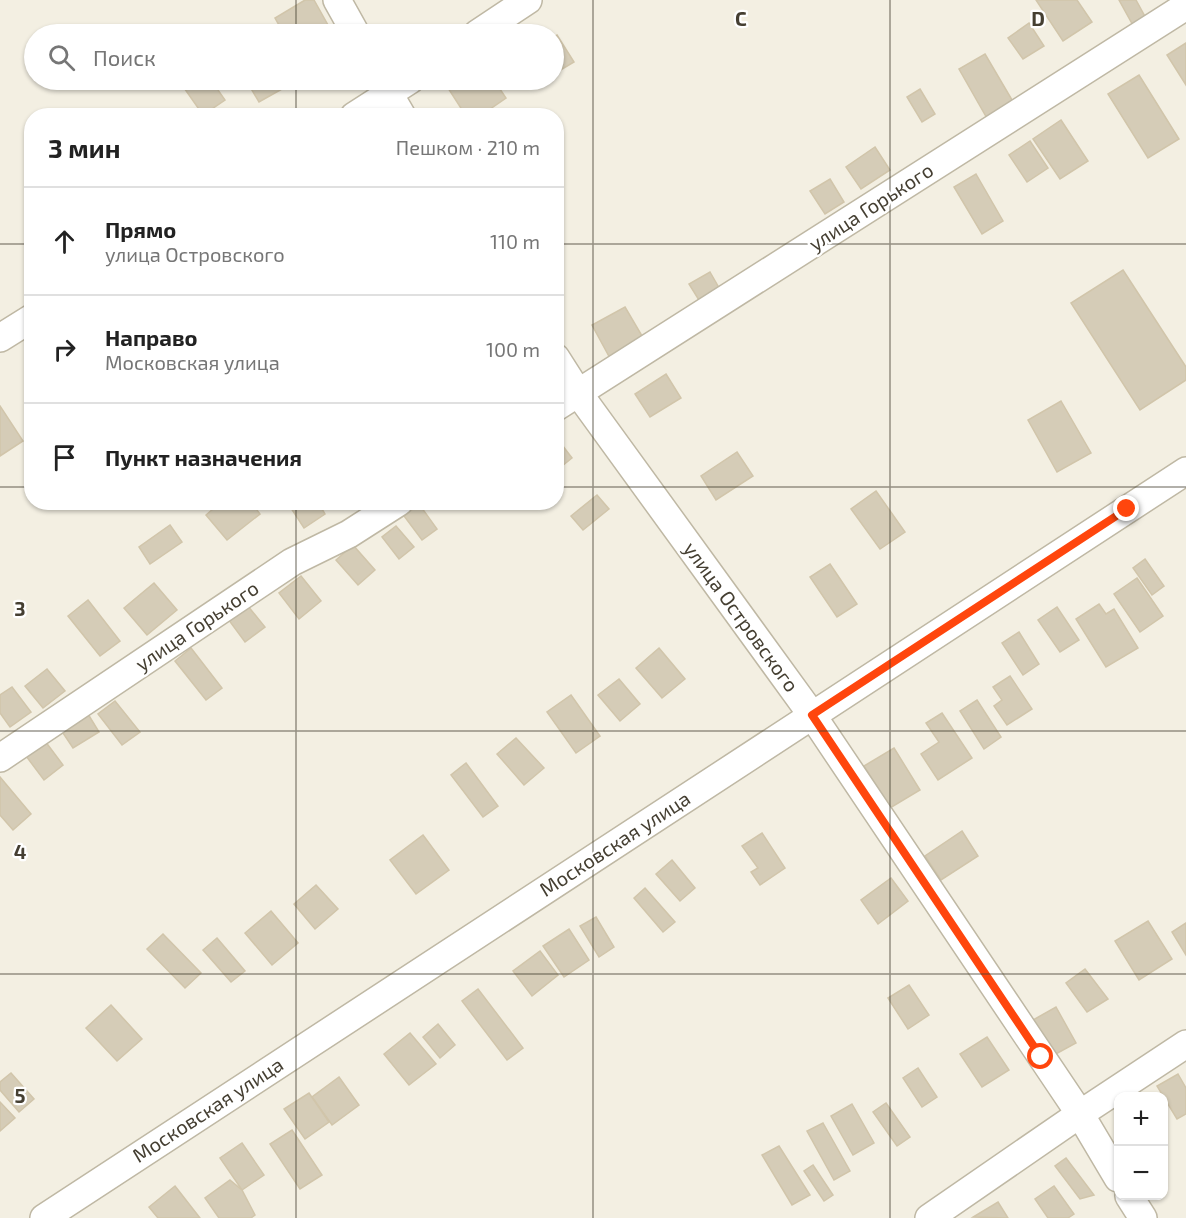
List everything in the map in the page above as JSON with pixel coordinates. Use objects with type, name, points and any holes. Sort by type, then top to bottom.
[{"type":"street","points":[[337,0],[350,24]]},
{"type":"street","points":[[492,24],[528,0]]},
{"type":"street","name":"улица Горького","points":[[568,400],[1186,6]]},
{"type":"street","points":[[368,108],[395,92]]},
{"type":"street","points":[[0,338],[24,323]]},
{"type":"street","name":"улица Островского","points":[[568,400],[812,715],[1080,1114],[1114,1170]]},
{"type":"street","name":"Московская улица","points":[[44,1218],[1186,471]]},
{"type":"street","name":"улица Горького","points":[[0,758],[292,562],[349,534],[386,510]]},
{"type":"street","points":[[929,1218],[1186,1044]]},
{"type":"street","points":[[1132,1200],[1143,1218]]},
{"type":"building","points":[[305,0],[314,0],[327,24],[278,24],[275,18]]},
{"type":"building","points":[[1036,0],[1077,0],[1092,22],[1063,41]]},
{"type":"building","points":[[1119,0],[1136,0],[1148,22],[1135,29]]},
{"type":"building","points":[[1029,23],[1044,46],[1023,59],[1008,38]]},
{"type":"building","points":[[1186,43],[1186,85],[1167,55]]},
{"type":"building","points":[[564,46],[574,62],[564,68]]},
{"type":"building","points":[[985,54],[1015,105],[988,120],[959,69]]},
{"type":"building","points":[[1139,75],[1179,139],[1148,158],[1108,94]]},
{"type":"building","points":[[920,89],[935,114],[922,122],[907,97]]},
{"type":"building","points":[[186,90],[218,90],[225,100],[213,108],[198,108]]},
{"type":"building","points":[[252,90],[280,90],[259,102]]},
{"type":"building","points":[[449,90],[501,90],[506,98],[492,108],[461,108]]},
{"type":"building","points":[[1061,120],[1088,161],[1060,179],[1033,139]]},
{"type":"building","points":[[1030,141],[1048,168],[1027,182],[1009,155]]},
{"type":"building","points":[[875,147],[890,170],[861,189],[846,167]]},
{"type":"building","points":[[976,174],[1003,221],[982,234],[954,187]]},
{"type":"building","points":[[830,179],[844,202],[825,214],[810,191]]},
{"type":"building","points":[[1123,270],[1186,367],[1186,380],[1140,410],[1071,303]]},
{"type":"building","points":[[710,272],[722,293],[702,305],[689,284]]},
{"type":"building","points":[[625,307],[645,341],[611,360],[592,325]]},
{"type":"building","points":[[666,374],[681,398],[650,417],[635,394]]},
{"type":"building","points":[[1061,401],[1091,453],[1057,472],[1028,420]]},
{"type":"building","points":[[0,406],[23,441],[0,456]]},
{"type":"building","points":[[564,448],[572,458],[564,464]]},
{"type":"building","points":[[737,452],[753,476],[716,500],[701,476]]},
{"type":"building","points":[[876,491],[905,532],[880,549],[851,509]]},
{"type":"building","points":[[597,495],[609,509],[583,530],[571,516]]},
{"type":"building","points":[[212,510],[257,510],[260,514],[227,540],[206,515]]},
{"type":"building","points":[[292,510],[323,510],[325,514],[304,528]]},
{"type":"building","points":[[412,510],[423,510],[437,529],[422,540],[404,516]]},
{"type":"building","points":[[170,525],[182,542],[150,564],[139,547]]},
{"type":"building","points":[[396,526],[414,547],[399,559],[382,537]]},
{"type":"building","points":[[353,545],[375,570],[358,585],[336,560]]},
{"type":"building","points":[[1145,559],[1164,586],[1152,595],[1133,568]]},
{"type":"building","points":[[830,564],[857,604],[837,617],[810,577]]},
{"type":"building","points":[[301,576],[321,601],[299,619],[279,593]]},
{"type":"building","points":[[1137,578],[1163,616],[1140,632],[1114,594]]},
{"type":"building","points":[[154,583],[177,610],[147,635],[124,608]]},
{"type":"building","points":[[88,600],[120,641],[100,656],[68,616]]},
{"type":"building","points":[[1099,604],[1106,614],[1114,609],[1138,648],[1106,667],[1076,619]]},
{"type":"building","points":[[247,605],[265,627],[245,642],[228,619]]},
{"type":"building","points":[[1057,607],[1079,640],[1060,652],[1038,620]]},
{"type":"building","points":[[1019,632],[1039,664],[1023,675],[1002,643]]},
{"type":"building","points":[[191,648],[222,688],[206,700],[175,661]]},
{"type":"building","points":[[659,648],[685,679],[662,698],[636,668]]},
{"type":"building","points":[[47,669],[65,691],[43,708],[25,686]]},
{"type":"building","points":[[1010,676],[1032,709],[1007,725],[994,706],[1002,700],[993,687]]},
{"type":"building","points":[[619,679],[640,704],[620,721],[598,695]]},
{"type":"building","points":[[12,687],[31,712],[10,727],[0,713],[0,695]]},
{"type":"building","points":[[571,695],[600,736],[576,753],[547,712]]},
{"type":"building","points":[[977,700],[1001,737],[984,749],[960,711]]},
{"type":"building","points":[[115,701],[140,732],[122,745],[98,714]]},
{"type":"building","points":[[942,713],[972,758],[938,780],[921,754],[939,742],[926,723]]},
{"type":"building","points":[[88,714],[99,732],[73,748],[61,730]]},
{"type":"building","points":[[516,738],[544,768],[524,785],[497,754]]},
{"type":"building","points":[[45,741],[63,765],[44,780],[26,756]]},
{"type":"building","points":[[894,748],[920,790],[890,808],[864,766]]},
{"type":"building","points":[[466,763],[498,806],[483,817],[451,775]]},
{"type":"building","points":[[0,777],[31,814],[13,830],[0,815]]},
{"type":"building","points":[[962,831],[978,856],[941,880],[925,856]]},
{"type":"building","points":[[762,833],[785,868],[760,885],[751,872],[758,868],[742,846]]},
{"type":"building","points":[[423,835],[449,870],[416,894],[390,860]]},
{"type":"building","points":[[672,860],[695,888],[680,901],[656,874]]},
{"type":"building","points":[[891,878],[908,901],[878,924],[861,900]]},
{"type":"building","points":[[316,885],[338,909],[315,929],[294,904]]},
{"type":"building","points":[[645,888],[675,922],[663,932],[634,898]]},
{"type":"building","points":[[271,911],[298,943],[272,965],[245,933]]},
{"type":"building","points":[[596,917],[614,947],[599,957],[580,926]]},
{"type":"building","points":[[1148,921],[1172,959],[1139,980],[1115,941]]},
{"type":"building","points":[[1186,923],[1186,955],[1172,932]]},
{"type":"building","points":[[569,929],[589,960],[564,977],[543,946]]},
{"type":"building","points":[[163,934],[201,973],[185,988],[147,949]]},
{"type":"building","points":[[217,938],[245,971],[231,982],[203,950]]},
{"type":"building","points":[[540,951],[558,975],[532,996],[513,971]]},
{"type":"building","points":[[1085,969],[1108,999],[1087,1012],[1066,983]]},
{"type":"building","points":[[909,985],[929,1015],[908,1029],[888,998]]},
{"type":"building","points":[[478,989],[523,1048],[507,1060],[462,1001]]},
{"type":"building","points":[[111,1005],[142,1039],[117,1061],[86,1028]]},
{"type":"building","points":[[1056,1007],[1076,1043],[1054,1055],[1033,1020]]},
{"type":"building","points":[[438,1024],[455,1045],[440,1058],[423,1037]]},
{"type":"building","points":[[410,1033],[436,1064],[409,1085],[384,1054]]},
{"type":"building","points":[[987,1037],[1009,1070],[982,1087],[960,1054]]},
{"type":"building","points":[[918,1068],[937,1097],[922,1107],[903,1078]]},
{"type":"building","points":[[11,1073],[34,1099],[19,1112],[0,1090],[0,1082]]},
{"type":"building","points":[[1178,1074],[1186,1088],[1186,1114],[1177,1119],[1168,1104],[1168,1092],[1161,1092],[1157,1086]]},
{"type":"building","points":[[339,1077],[359,1105],[332,1125],[312,1097]]},
{"type":"building","points":[[309,1093],[329,1122],[305,1139],[284,1109]]},
{"type":"building","points":[[0,1102],[15,1118],[0,1131]]},
{"type":"building","points":[[886,1103],[910,1137],[897,1146],[873,1112]]},
{"type":"building","points":[[852,1104],[874,1143],[853,1155],[831,1116]]},
{"type":"building","points":[[823,1123],[850,1171],[834,1180],[807,1131]]},
{"type":"building","points":[[292,1130],[322,1175],[300,1189],[270,1144]]},
{"type":"building","points":[[242,1143],[264,1175],[242,1190],[220,1158]]},
{"type":"building","points":[[779,1146],[810,1195],[792,1205],[762,1155]]},
{"type":"building","points":[[1066,1158],[1094,1195],[1080,1199],[1055,1166]]},
{"type":"building","points":[[813,1165],[833,1195],[824,1201],[804,1171]]},
{"type":"building","points":[[230,1180],[242,1190],[255,1215],[251,1218],[219,1218],[205,1198]]},
{"type":"building","points":[[175,1186],[200,1218],[158,1218],[149,1207]]},
{"type":"building","points":[[1054,1186],[1074,1214],[1068,1218],[1048,1218],[1035,1199]]},
{"type":"building","points":[[998,1202],[1008,1218],[973,1217]]},
{"type":"route","points":[[1041,1057],[812,715],[1127,509]]}]
